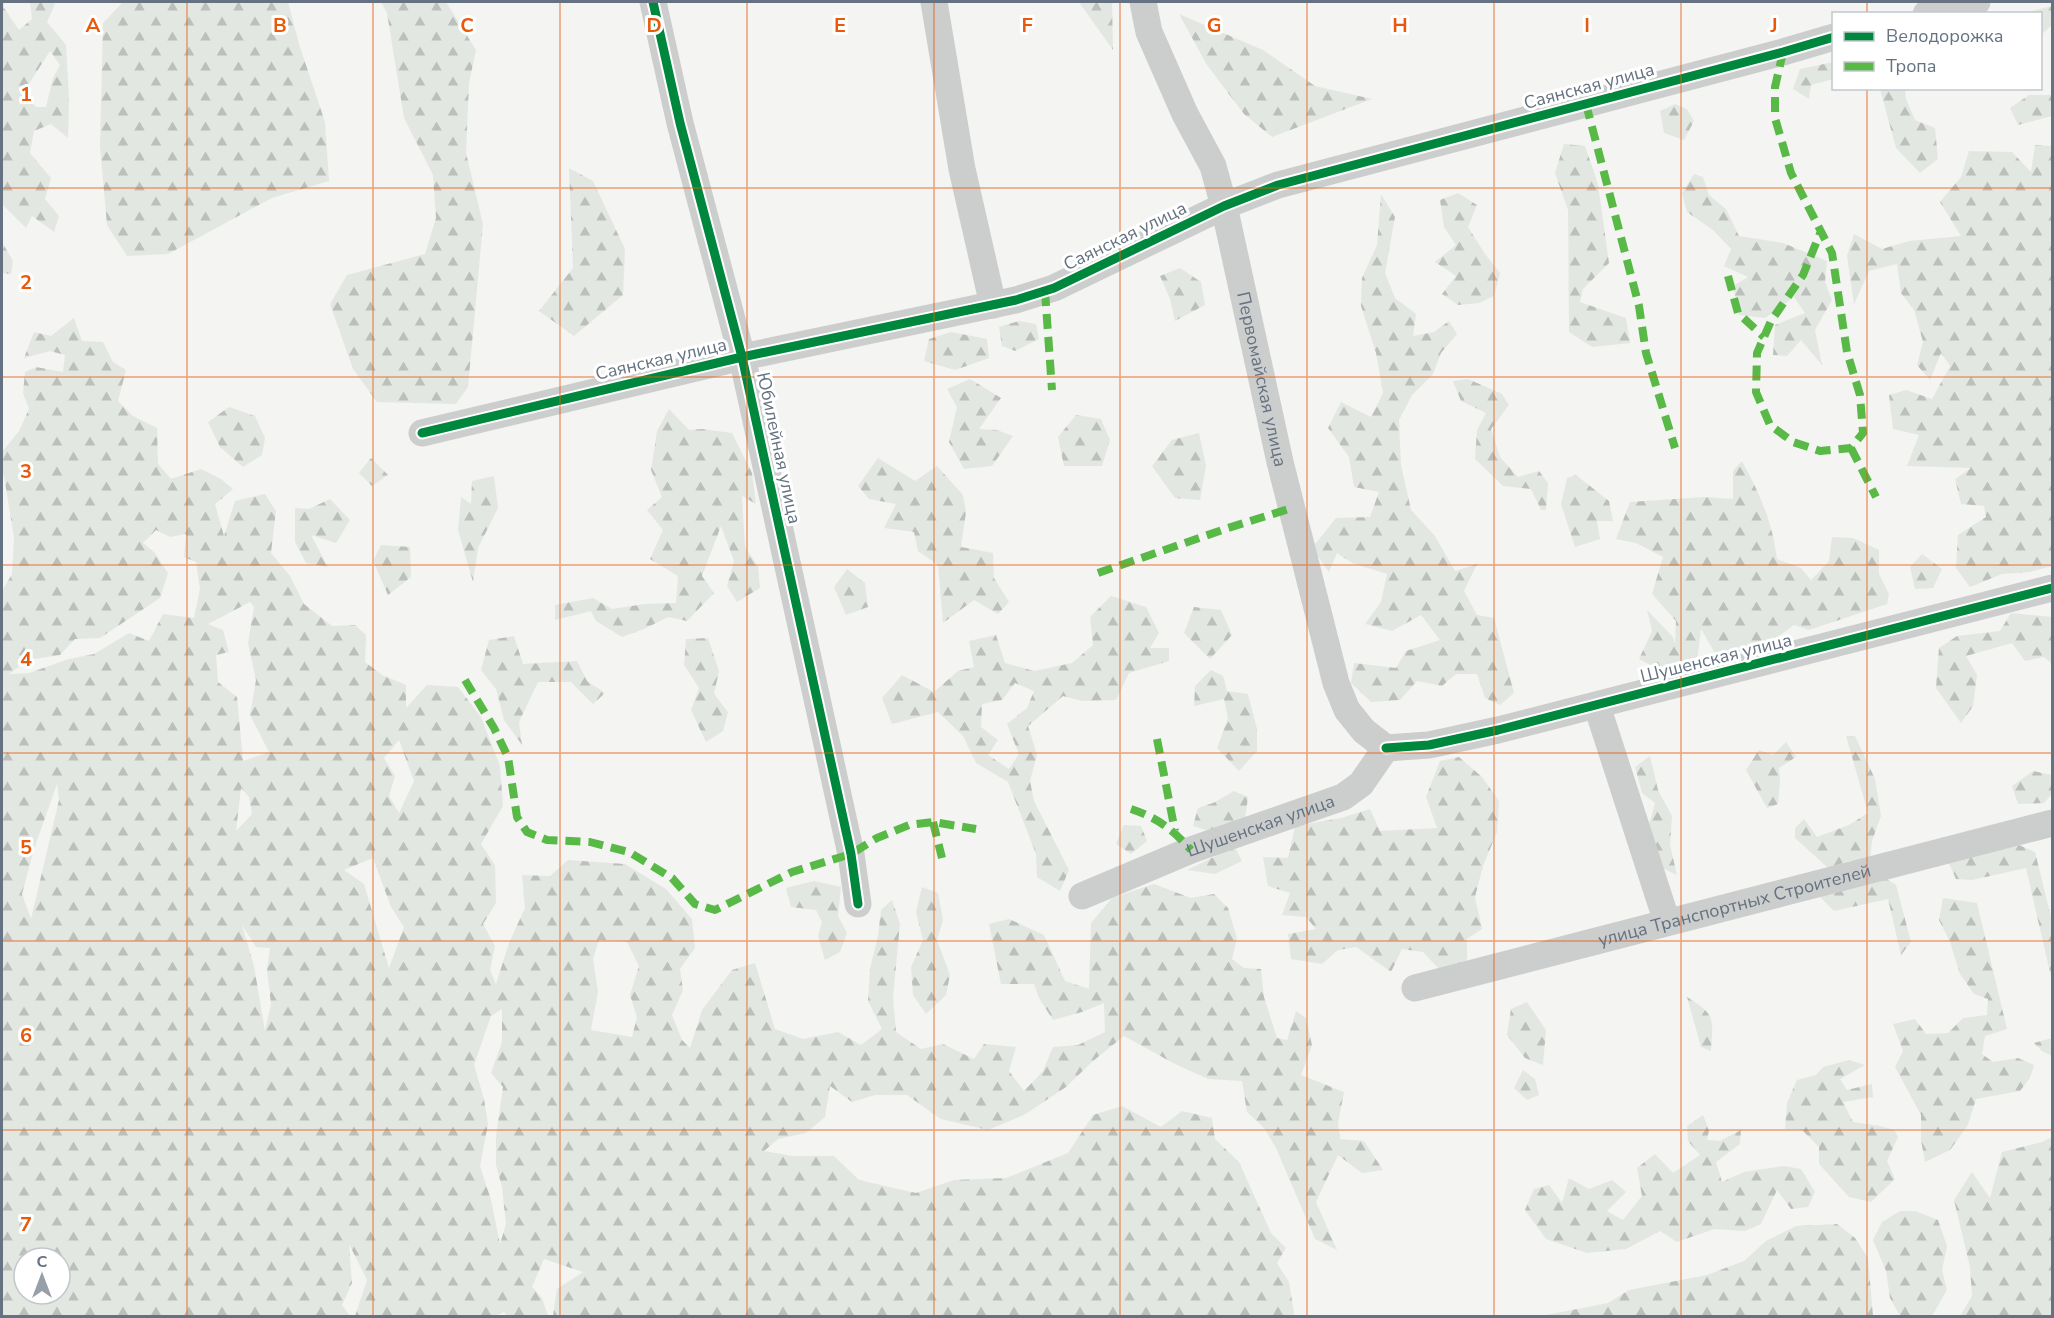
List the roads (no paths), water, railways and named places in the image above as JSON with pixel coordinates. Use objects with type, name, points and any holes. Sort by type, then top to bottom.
[{"type":"street","name":"Юбилейная улица","points":[[653,2],[680,123],[742,357],[851,854],[858,904]]},
{"type":"street","points":[[934,2],[962,170],[993,305]]},
{"type":"street","name":"Первомайская улица","points":[[1143,2],[1149,32],[1185,114],[1213,166],[1224,206],[1280,462],[1336,683],[1347,710],[1365,731],[1386,748]]},
{"type":"street","points":[[1934,12],[1977,2]]},
{"type":"street","name":"Саянская улица","points":[[422,433],[742,357],[1016,300],[1054,288],[1224,206],[1278,185],[1832,37]]},
{"type":"street","name":"Шушенская улица","points":[[1082,896],[1191,850],[1343,797],[1361,784],[1386,748],[1429,745],[1597,706],[2052,588]]},
{"type":"street","points":[[1597,706],[1666,922]]},
{"type":"street","name":"улица Транспортных Строителей","points":[[1415,988],[2052,823]]}]
